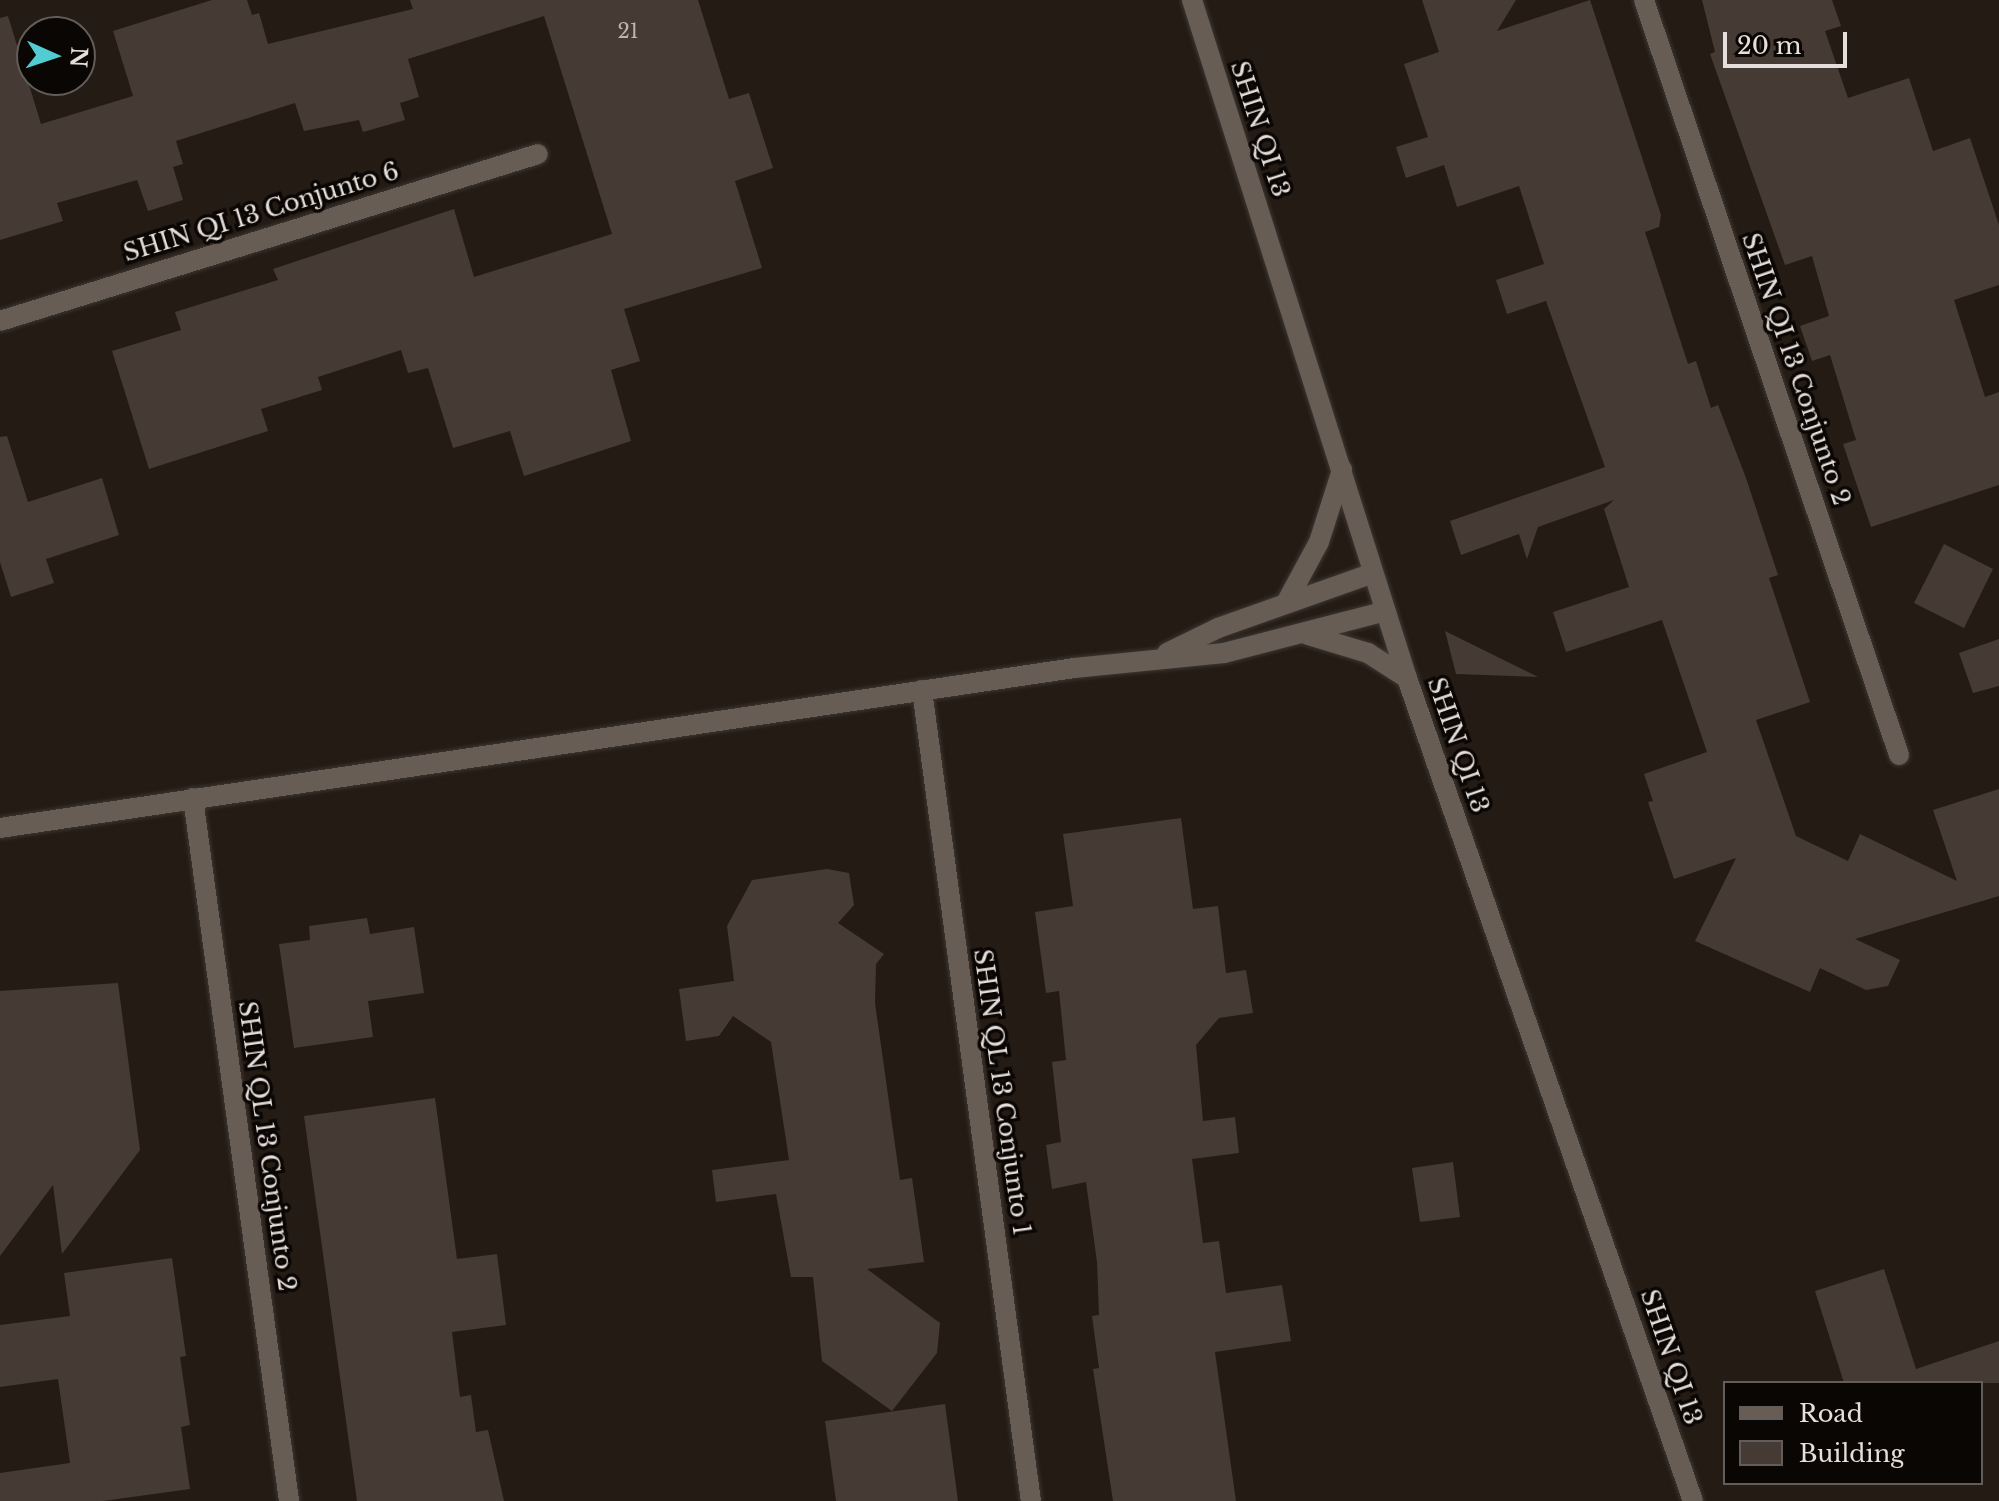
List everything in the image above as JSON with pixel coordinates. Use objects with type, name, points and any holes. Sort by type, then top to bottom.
[{"type":"street","name":"SHIN QI 13","points":[[1192,0],[1407,678],[1693,1501]]},
{"type":"street","name":"SHIN QI 13 Conjunto 2","points":[[1644,0],[1899,755]]},
{"type":"street","name":"SHIN QI 13 Conjunto 6","points":[[0,321],[538,154]]},
{"type":"street","points":[[1286,603],[1319,542],[1342,470]]},
{"type":"street","points":[[1160,657],[1286,603],[1373,573]]},
{"type":"street","points":[[0,828],[922,690],[1160,657],[1224,653],[1386,611]]},
{"type":"street","points":[[1300,634],[1339,641],[1407,678]]},
{"type":"street","name":"SHIN QL 13 Conjunto 1","points":[[922,690],[1031,1501]]},
{"type":"street","name":"SHIN QL 13 Conjunto 2","points":[[193,798],[289,1501]]},
{"type":"building","points":[[212,0],[247,0],[252,15],[259,13],[268,44],[413,9],[410,0],[698,0],[729,99],[749,93],[773,168],[735,181],[762,268],[624,309],[640,361],[611,370],[631,441],[524,476],[510,431],[453,448],[428,368],[408,373],[401,350],[318,377],[322,390],[261,409],[268,431],[149,469],[112,351],[181,330],[175,312],[278,280],[273,269],[454,209],[474,277],[612,234],[544,16],[408,59],[419,97],[400,103],[405,120],[363,132],[359,120],[304,131],[295,103],[176,141],[183,164],[173,167],[183,200],[148,211],[137,180],[57,203],[63,221],[0,240],[0,18],[8,16],[16,42],[16,96],[32,96],[41,124],[133,96],[113,31]]},
{"type":"building","points":[[1422,0],[1516,0],[1497,31],[1590,0],[1661,215],[1659,227],[1645,232],[1688,364],[1696,361],[1711,408],[1718,405],[1746,478],[1778,575],[1769,578],[1810,702],[1756,720],[1796,836],[1848,861],[1860,834],[1957,881],[1933,810],[1999,789],[1999,896],[1855,939],[1900,960],[1888,986],[1866,990],[1820,968],[1810,992],[1695,941],[1736,858],[1674,879],[1648,802],[1653,801],[1644,774],[1707,752],[1662,620],[1566,652],[1553,612],[1629,587],[1604,509],[1614,500],[1538,527],[1527,559],[1519,534],[1461,555],[1450,521],[1605,467],[1546,301],[1507,314],[1496,280],[1544,264],[1519,186],[1457,207],[1444,165],[1406,178],[1396,147],[1428,137],[1404,64],[1439,52]]},
{"type":"building","points":[[1702,0],[1832,0],[1841,26],[1825,31],[1848,98],[1909,78],[1933,151],[1970,138],[1999,225],[1999,285],[1954,300],[1985,397],[1999,392],[1999,485],[1871,527],[1843,444],[1856,440],[1830,355],[1812,361],[1800,326],[1829,316],[1812,256],[1785,265],[1710,54],[1715,52]]},
{"type":"building","points":[[7,436],[28,502],[102,478],[119,535],[46,559],[54,583],[11,597],[0,562],[0,437]]},
{"type":"building","points":[[1944,544],[1993,569],[1964,628],[1914,603]]},
{"type":"building","points":[[1445,631],[1538,677],[1456,674]]},
{"type":"building","points":[[1999,639],[1999,686],[1973,693],[1959,653]]},
{"type":"building","points":[[1181,818],[1193,909],[1218,906],[1226,973],[1246,970],[1253,1013],[1219,1018],[1196,1045],[1203,1121],[1235,1117],[1239,1153],[1192,1159],[1203,1243],[1219,1241],[1226,1293],[1282,1285],[1291,1341],[1215,1352],[1236,1501],[1113,1501],[1093,1369],[1099,1368],[1092,1316],[1099,1315],[1097,1262],[1086,1182],[1052,1189],[1046,1145],[1061,1142],[1052,1062],[1066,1060],[1059,991],[1046,993],[1035,912],[1073,906],[1063,834]]},
{"type":"building","points":[[827,869],[849,873],[854,905],[838,923],[884,954],[876,964],[875,1003],[900,1180],[912,1178],[924,1262],[867,1269],[940,1323],[937,1353],[892,1411],[822,1361],[813,1277],[791,1277],[776,1194],[716,1202],[712,1170],[789,1160],[771,1042],[733,1016],[719,1036],[686,1041],[679,989],[734,981],[727,926],[752,880]]},
{"type":"building","points":[[367,918],[370,934],[414,927],[424,993],[368,1001],[373,1037],[294,1048],[279,944],[310,940],[309,926]]},
{"type":"building","points":[[118,983],[140,1150],[62,1254],[53,1185],[0,1256],[0,991]]},
{"type":"building","points":[[435,1098],[457,1259],[497,1254],[506,1325],[452,1332],[460,1397],[471,1395],[476,1432],[488,1430],[504,1501],[357,1501],[304,1116]]},
{"type":"building","points":[[1453,1162],[1460,1217],[1420,1222],[1412,1168]]},
{"type":"building","points":[[172,1258],[186,1356],[180,1357],[190,1425],[181,1427],[190,1489],[103,1501],[0,1501],[0,1473],[70,1463],[58,1379],[0,1387],[0,1325],[70,1316],[64,1273]]},
{"type":"building","points":[[1884,1269],[1916,1369],[1999,1341],[1999,1383],[1843,1381],[1815,1291]]},
{"type":"building","points":[[945,1404],[958,1501],[836,1501],[825,1421]]}]
